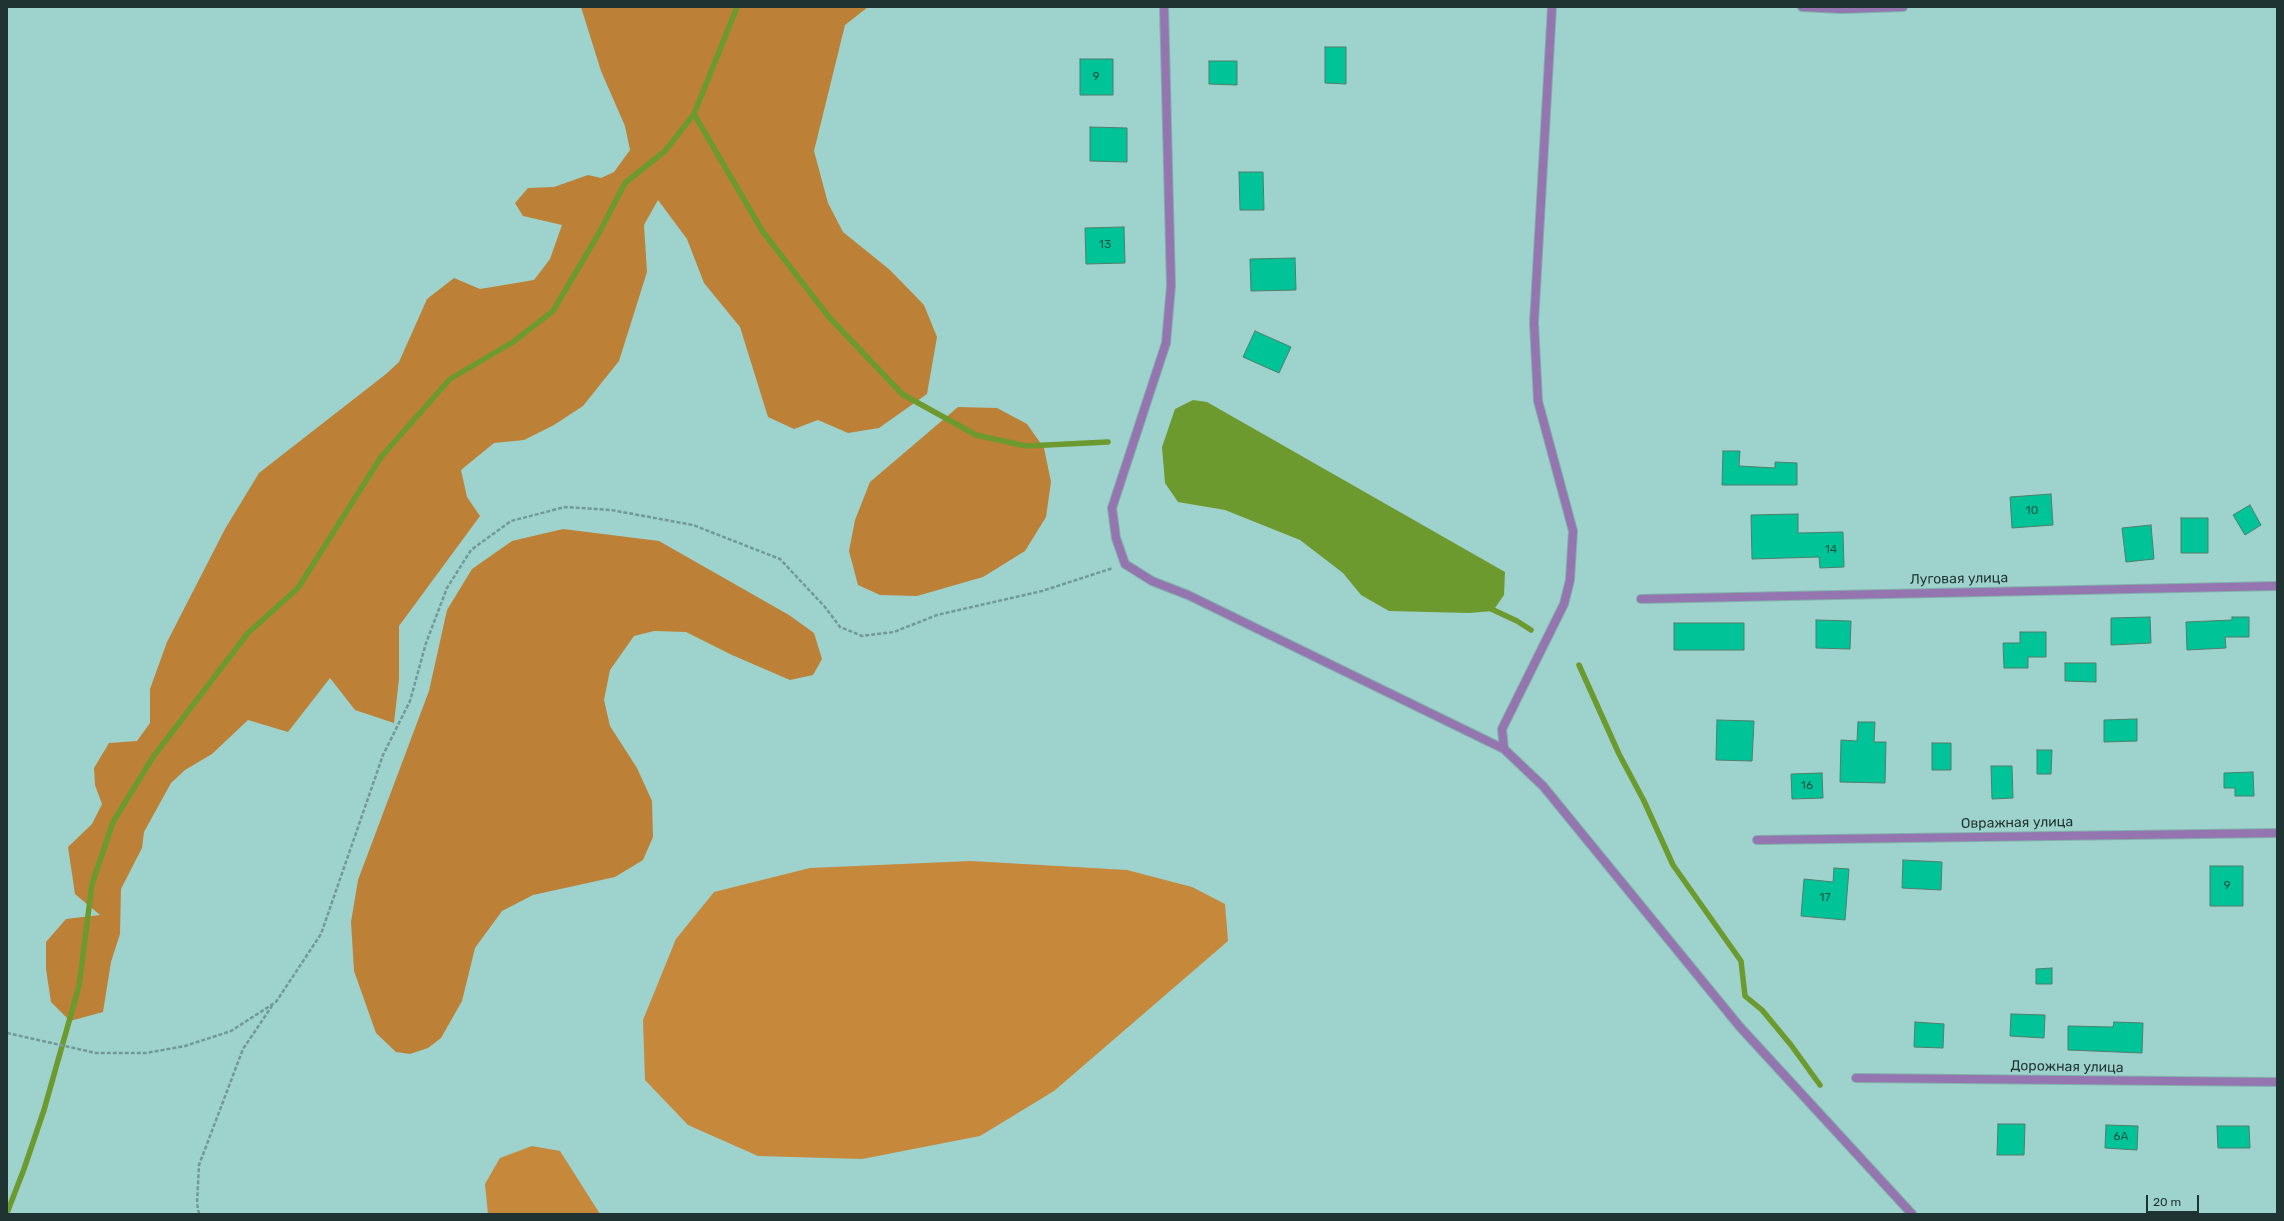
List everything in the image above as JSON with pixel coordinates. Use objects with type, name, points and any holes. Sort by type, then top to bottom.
[{"type":"street","points":[[1164,7],[1171,286],[1166,343],[1112,508],[1116,538],[1125,564],[1152,581],[1188,595],[1504,749],[1543,786],[1740,1027],[1912,1214]]},
{"type":"street","points":[[1504,749],[1502,729],[1564,604],[1570,580],[1573,531],[1538,401],[1534,323],[1552,7]]},
{"type":"street","points":[[1802,7],[1841,9],[1903,7]]},
{"type":"street","name":"Луговая улица","points":[[1641,599],[2277,586]]},
{"type":"street","name":"Овражная улица","points":[[1757,840],[2277,833]]},
{"type":"street","name":"Дорожная улица","points":[[1856,1078],[2277,1082]]},
{"type":"path","points":[[199,1214],[197,1203],[199,1165],[243,1049],[321,934],[383,755],[410,701],[426,643],[447,588],[471,550],[511,521],[565,507],[611,510],[693,525],[780,559],[825,607],[840,627],[862,636],[894,632],[938,615],[1042,591],[1125,564]]},
{"type":"path","points":[[7,1033],[96,1053],[146,1053],[185,1046],[231,1031],[273,1004]]},
{"type":"shaded area","points":[[581,7],[868,7],[845,25],[814,151],[828,203],[843,232],[890,270],[924,305],[937,337],[927,394],[879,428],[848,433],[818,420],[794,429],[768,417],[740,327],[704,283],[687,239],[658,200],[644,225],[647,272],[619,361],[583,406],[554,425],[524,440],[494,443],[461,470],[467,497],[480,516],[399,626],[399,679],[394,723],[355,710],[330,678],[288,732],[248,720],[212,754],[185,770],[171,783],[144,832],[142,848],[121,889],[120,934],[111,962],[103,1012],[70,1021],[51,1002],[46,969],[46,942],[66,919],[100,915],[75,894],[68,847],[92,824],[102,804],[95,785],[94,768],[109,743],[137,741],[150,723],[150,689],[167,642],[225,529],[259,473],[386,374],[399,362],[427,299],[454,278],[480,289],[534,280],[550,259],[562,225],[523,216],[515,203],[528,188],[554,187],[588,175],[601,178],[614,172],[630,150],[625,126],[601,71]]},
{"type":"shaded area","points":[[1193,400],[1207,402],[1505,572],[1504,595],[1493,611],[1469,613],[1389,611],[1361,595],[1343,573],[1300,540],[1225,510],[1178,502],[1165,483],[1162,447],[1175,409]]},
{"type":"shaded area","points":[[958,407],[997,408],[1027,424],[1044,448],[1051,482],[1046,517],[1025,551],[983,577],[917,596],[880,595],[858,585],[849,551],[855,520],[870,482]]},
{"type":"shaded area","points":[[563,529],[659,541],[789,615],[814,633],[822,659],[813,675],[790,680],[732,655],[686,632],[654,631],[634,636],[610,670],[604,700],[610,726],[637,768],[652,801],[653,837],[643,860],[615,877],[533,895],[502,911],[475,948],[462,1001],[441,1038],[428,1048],[410,1054],[396,1052],[376,1033],[354,971],[351,922],[358,880],[429,691],[447,610],[472,569],[512,541]]},
{"type":"shaded area","points":[[971,861],[1127,870],[1192,887],[1225,904],[1228,941],[1054,1091],[980,1136],[862,1159],[758,1156],[688,1125],[645,1080],[643,1020],[676,939],[714,892],[810,868]]},
{"type":"shaded area","points":[[532,1146],[560,1151],[600,1214],[488,1214],[485,1184],[500,1158]]},
{"type":"building","points":[[1325,47],[1346,47],[1346,84],[1325,83]]},
{"type":"building","points":[[1080,59],[1113,59],[1113,95],[1080,95]]},
{"type":"building","points":[[1209,61],[1237,61],[1237,85],[1209,84]]},
{"type":"building","points":[[1090,127],[1127,128],[1127,162],[1090,161]]},
{"type":"building","points":[[1239,172],[1263,172],[1264,210],[1240,210]]},
{"type":"building","points":[[1124,227],[1125,263],[1086,264],[1085,228]]},
{"type":"building","points":[[1295,258],[1296,290],[1251,291],[1250,259]]},
{"type":"building","points":[[1255,331],[1291,347],[1279,373],[1243,357]]},
{"type":"building","points":[[1723,451],[1740,451],[1739,466],[1775,468],[1775,462],[1797,463],[1797,485],[1722,485]]},
{"type":"building","points":[[2051,494],[2053,525],[2012,528],[2010,497]]},
{"type":"building","points":[[2250,505],[2261,525],[2245,535],[2233,515]]},
{"type":"building","points":[[1798,514],[1798,533],[1843,532],[1844,567],[1820,568],[1819,557],[1752,559],[1751,515]]},
{"type":"building","points":[[2181,518],[2208,518],[2208,553],[2181,553]]},
{"type":"building","points":[[2151,525],[2154,559],[2126,562],[2122,528]]},
{"type":"building","points":[[2150,617],[2151,643],[2111,645],[2111,618]]},
{"type":"building","points":[[2232,617],[2249,617],[2249,637],[2225,637],[2226,648],[2187,650],[2186,622],[2232,620]]},
{"type":"building","points":[[1816,620],[1851,621],[1850,649],[1816,648]]},
{"type":"building","points":[[1674,623],[1744,623],[1744,650],[1674,650]]},
{"type":"building","points":[[2020,632],[2046,632],[2046,657],[2028,657],[2028,668],[2004,668],[2003,643],[2020,643]]},
{"type":"building","points":[[2065,663],[2096,663],[2096,682],[2065,681]]},
{"type":"building","points":[[2137,719],[2137,741],[2104,742],[2104,720]]},
{"type":"building","points":[[1717,720],[1754,721],[1752,761],[1716,760]]},
{"type":"building","points":[[1858,722],[1875,722],[1874,742],[1886,742],[1885,783],[1840,782],[1841,740],[1857,741]]},
{"type":"building","points":[[1932,743],[1951,743],[1951,770],[1932,770]]},
{"type":"building","points":[[2037,750],[2052,750],[2051,774],[2037,774]]},
{"type":"building","points":[[1991,766],[2012,766],[2013,798],[1992,799]]},
{"type":"building","points":[[2253,772],[2254,796],[2235,796],[2235,788],[2224,788],[2224,773]]},
{"type":"building","points":[[1822,773],[1823,798],[1792,799],[1791,774]]},
{"type":"building","points":[[1903,860],[1942,862],[1941,890],[1902,888]]},
{"type":"building","points":[[2210,866],[2243,866],[2243,906],[2210,906]]},
{"type":"building","points":[[1834,868],[1849,869],[1845,920],[1801,916],[1804,879],[1833,882]]},
{"type":"building","points":[[2052,968],[2052,984],[2036,984],[2036,969]]},
{"type":"building","points":[[2011,1014],[2045,1015],[2044,1038],[2010,1036]]},
{"type":"building","points":[[1915,1022],[1944,1024],[1943,1048],[1914,1047]]},
{"type":"building","points":[[2114,1022],[2143,1023],[2142,1053],[2068,1050],[2068,1026],[2113,1027]]},
{"type":"building","points":[[1998,1124],[2025,1124],[2024,1155],[1997,1155]]},
{"type":"building","points":[[2106,1125],[2138,1126],[2137,1150],[2105,1148]]},
{"type":"building","points":[[2217,1126],[2249,1126],[2250,1148],[2218,1148]]},
{"type":"waterway","points":[[7,1213],[44,1110],[79,986],[92,884],[113,822],[153,757],[248,633],[298,588],[381,457],[450,379],[513,342],[553,311],[599,233],[625,183],[665,151],[694,114],[737,7]]},
{"type":"waterway","points":[[694,114],[763,232],[829,317],[902,394],[976,435],[1026,446],[1108,442]]},
{"type":"waterway","points":[[1487,607],[1517,621],[1531,630]]},
{"type":"waterway","points":[[1579,665],[1619,754],[1644,801],[1673,865],[1741,961],[1745,996],[1762,1010],[1791,1045],[1820,1085]]}]
